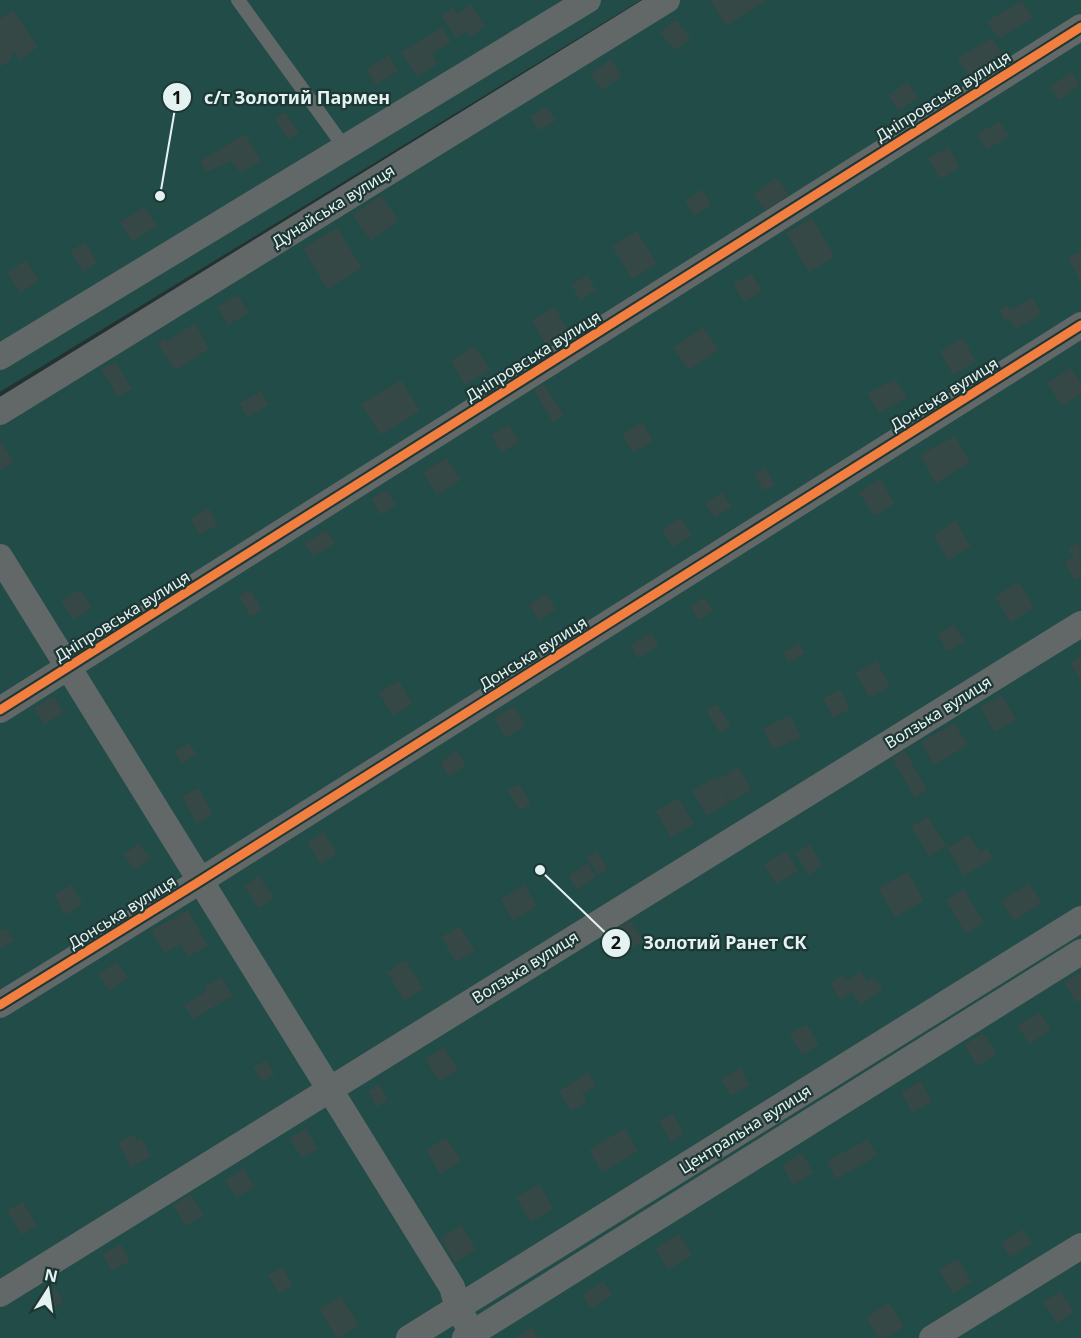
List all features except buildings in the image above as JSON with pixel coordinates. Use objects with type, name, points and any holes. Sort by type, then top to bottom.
[{"type":"street","points":[[0,357],[588,0]]},
{"type":"street","name":"Дунайська вулиця","points":[[0,412],[667,0]]},
{"type":"street","name":"Дніпровська вулиця","points":[[0,710],[1081,27]]},
{"type":"street","name":"Донська вулиця","points":[[0,1005],[1081,325]]},
{"type":"street","points":[[0,557],[452,1287],[458,1308],[471,1336]]},
{"type":"street","name":"Волзька вулиця","points":[[0,1294],[1081,624]]},
{"type":"street","name":"Центральна вулиця","points":[[409,1338],[1081,919]]},
{"type":"street","name":"Центральна вулиця","points":[[471,1336],[1081,952]]},
{"type":"street","points":[[932,1338],[1081,1246]]},
{"type":"lane","points":[[238,0],[345,148]]},
{"type":"shaded area","points":[[0,0],[641,0],[0,392]]},
{"type":"shaded area","points":[[651,0],[1081,0],[1081,1338],[0,1338],[0,401]]},
{"type":"cycle path","points":[[0,710],[1081,27]]},
{"type":"cycle path","points":[[0,1005],[1081,325]]},
{"type":"place","name":"с/т Золотий Пармен","points":[[160,196]]},
{"type":"place","name":"Золотий Ранет СК","points":[[540,870]]}]
